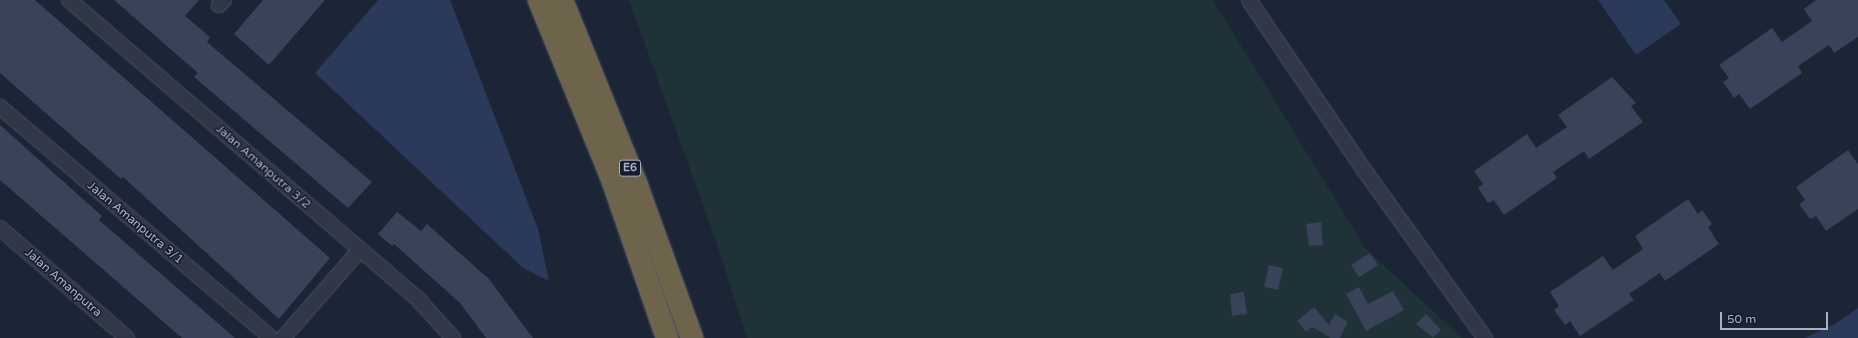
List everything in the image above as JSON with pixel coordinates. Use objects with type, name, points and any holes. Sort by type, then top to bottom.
[{"type":"highway","name":"E6","points":[[539,0],[612,179],[667,338]]},
{"type":"highway","name":"E6","points":[[562,0],[637,186],[692,338]]},
{"type":"street","name":"Jalan Amanputra 3/2","points":[[69,0],[417,298],[453,338]]},
{"type":"street","points":[[1249,0],[1362,166],[1485,338]]},
{"type":"street","name":"Jalan Amanputra 3/1","points":[[0,107],[271,338]]},
{"type":"street","name":"Jalan Amanputra","points":[[0,228],[126,338]]},
{"type":"street","points":[[282,338],[360,250]]},
{"type":"green space","points":[[629,0],[1213,0],[1365,248],[1462,338],[747,338],[716,241]]},
{"type":"water","points":[[378,0],[450,0],[538,229],[549,281],[523,268],[315,73]]},
{"type":"water","points":[[1598,0],[1664,0],[1681,24],[1636,55]]},
{"type":"water","points":[[1858,308],[1858,338],[1804,338],[1835,324]]},
{"type":"building","points":[[0,0],[35,0],[330,258],[279,319],[123,177],[121,179],[0,73]]},
{"type":"building","points":[[114,0],[199,0],[185,16],[210,37],[207,42],[372,182],[348,208],[194,77],[198,73]]},
{"type":"building","points":[[263,0],[325,0],[269,65],[234,34]]},
{"type":"building","points":[[1816,0],[1858,0],[1858,37],[1834,53],[1829,45],[1798,66],[1802,73],[1750,109],[1739,94],[1734,98],[1723,82],[1729,78],[1719,65],[1772,28],[1782,42],[1812,21],[1804,9]]},
{"type":"building","points":[[1612,77],[1636,103],[1631,106],[1643,122],[1589,159],[1584,151],[1553,172],[1557,178],[1504,215],[1494,200],[1488,203],[1478,188],[1483,184],[1474,171],[1527,134],[1536,148],[1567,127],[1558,115]]},
{"type":"building","points":[[0,125],[102,216],[99,220],[235,338],[182,338],[0,180]]},
{"type":"building","points":[[1848,150],[1858,164],[1858,209],[1826,231],[1816,216],[1810,219],[1799,204],[1805,200],[1796,187]]},
{"type":"building","points":[[1688,199],[1698,214],[1702,210],[1712,224],[1708,227],[1719,244],[1665,281],[1660,273],[1629,294],[1634,300],[1580,336],[1570,321],[1565,325],[1554,310],[1559,306],[1550,292],[1603,256],[1613,270],[1643,249],[1635,236]]},
{"type":"building","points":[[397,212],[421,231],[427,224],[489,279],[533,338],[486,338],[460,303],[394,244],[392,246],[378,234]]},
{"type":"building","points":[[1321,222],[1323,245],[1309,246],[1306,224]]},
{"type":"building","points":[[1370,253],[1378,265],[1359,277],[1351,265]]},
{"type":"building","points":[[1269,265],[1283,268],[1278,290],[1264,287]]},
{"type":"building","points":[[1359,287],[1368,304],[1393,291],[1404,310],[1366,331],[1346,294]]},
{"type":"building","points":[[1244,292],[1247,314],[1232,316],[1230,294]]},
{"type":"building","points":[[1314,307],[1329,325],[1335,314],[1348,322],[1340,338],[1331,338],[1312,327],[1306,332],[1297,321]]},
{"type":"building","points":[[1426,314],[1441,330],[1433,338],[1416,324]]}]
